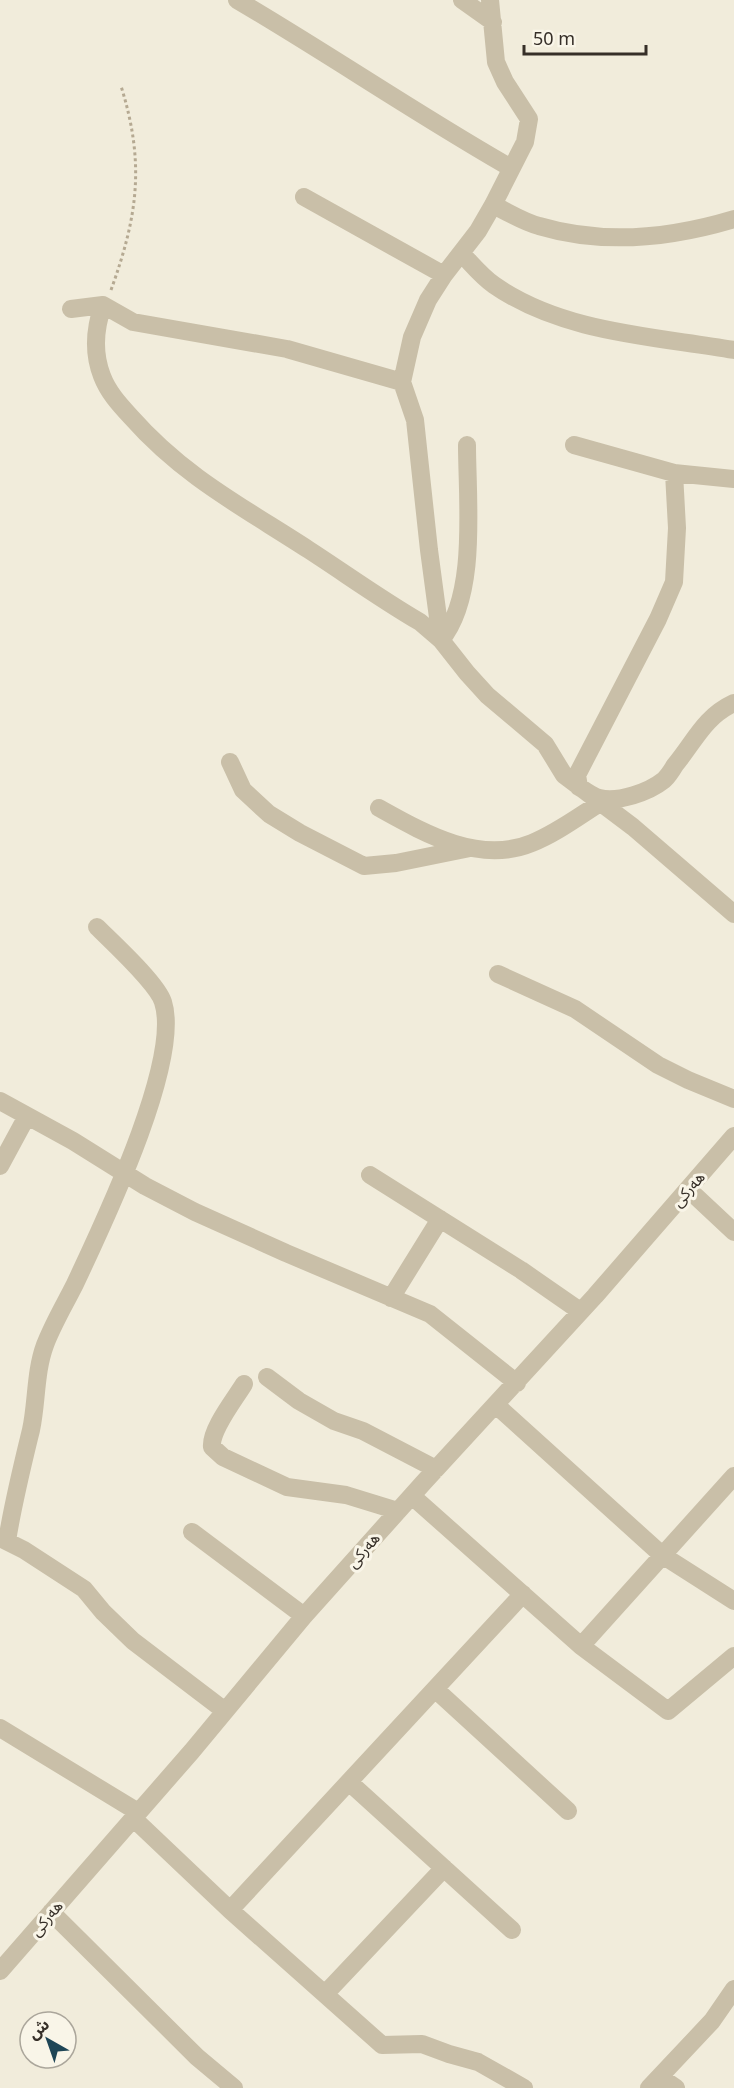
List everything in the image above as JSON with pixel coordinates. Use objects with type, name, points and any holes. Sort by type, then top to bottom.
[{"type":"street","points":[[237,0],[310,43],[443,129],[511,168]]},
{"type":"street","points":[[462,0],[493,22]]},
{"type":"street","points":[[441,640],[415,420],[402,382],[412,337],[428,300],[478,231],[525,142],[529,119],[505,82],[496,62],[490,0]]},
{"type":"street","points":[[304,197],[444,275]]},
{"type":"street","points":[[493,205],[537,226],[588,236],[627,238],[665,235],[712,226],[734,219]]},
{"type":"street","points":[[461,253],[492,284],[514,298],[540,310],[583,325],[734,350]]},
{"type":"street","points":[[71,309],[103,305],[133,322],[287,349],[402,382]]},
{"type":"street","points":[[103,305],[96,334],[96,349],[101,375],[113,397],[167,455],[195,477],[420,622],[441,640],[467,674],[488,695],[545,744],[564,775],[633,827],[734,914]]},
{"type":"street","points":[[441,640],[452,627],[462,600],[468,531],[467,445]]},
{"type":"street","points":[[574,445],[674,473],[734,479]]},
{"type":"street","points":[[579,787],[577,775],[658,619],[674,582],[677,528],[674,473]]},
{"type":"street","points":[[579,787],[598,798],[619,799],[638,794],[664,780],[685,754],[701,728],[720,710],[734,703]]},
{"type":"street","points":[[230,762],[243,790],[268,814],[364,866],[396,863],[470,848]]},
{"type":"street","points":[[379,808],[430,836],[470,848],[503,851],[532,843],[600,803]]},
{"type":"street","points":[[97,927],[154,988],[162,1000],[165,1014],[164,1045],[159,1074],[124,1173],[45,1344],[39,1365],[31,1430],[3,1539],[84,1589],[133,1641],[225,1711]]},
{"type":"street","points":[[498,974],[575,1009],[658,1065],[734,1099]]},
{"type":"street","points":[[0,1101],[73,1141],[145,1186],[195,1212],[429,1314],[517,1383]]},
{"type":"street","points":[[0,1166],[27,1116]]},
{"type":"street","name":"هەرکی","points":[[0,1971],[304,1616],[517,1383],[734,1136]]},
{"type":"street","points":[[370,1175],[521,1270],[580,1311]]},
{"type":"street","points":[[688,1189],[734,1232]]},
{"type":"street","points":[[392,1298],[440,1219]]},
{"type":"street","points":[[267,1377],[299,1401],[334,1421],[363,1431],[436,1469]]},
{"type":"street","points":[[244,1384],[212,1441],[212,1447],[222,1456],[288,1487],[346,1495],[398,1511]]},
{"type":"street","points":[[496,1405],[662,1555],[734,1601]]},
{"type":"street","points":[[581,1646],[734,1476]]},
{"type":"street","points":[[412,1496],[581,1646],[668,1711],[734,1656]]},
{"type":"street","points":[[192,1532],[304,1616]]},
{"type":"street","points":[[230,1910],[523,1594]]},
{"type":"street","points":[[435,1689],[568,1811]]},
{"type":"street","points":[[0,1728],[135,1815],[230,1910],[382,2045],[422,2044],[478,2062],[524,2088]]},
{"type":"street","points":[[349,1782],[512,1930]]},
{"type":"street","points":[[325,1994],[444,1868]]},
{"type":"street","points":[[51,1912],[197,2057],[234,2088]]},
{"type":"street","points":[[654,2083],[712,2021],[733,1991]]},
{"type":"street","points":[[654,2083],[676,2088]]},
{"type":"path","points":[[103,305],[120,264],[136,198],[136,161],[121,86]]}]
